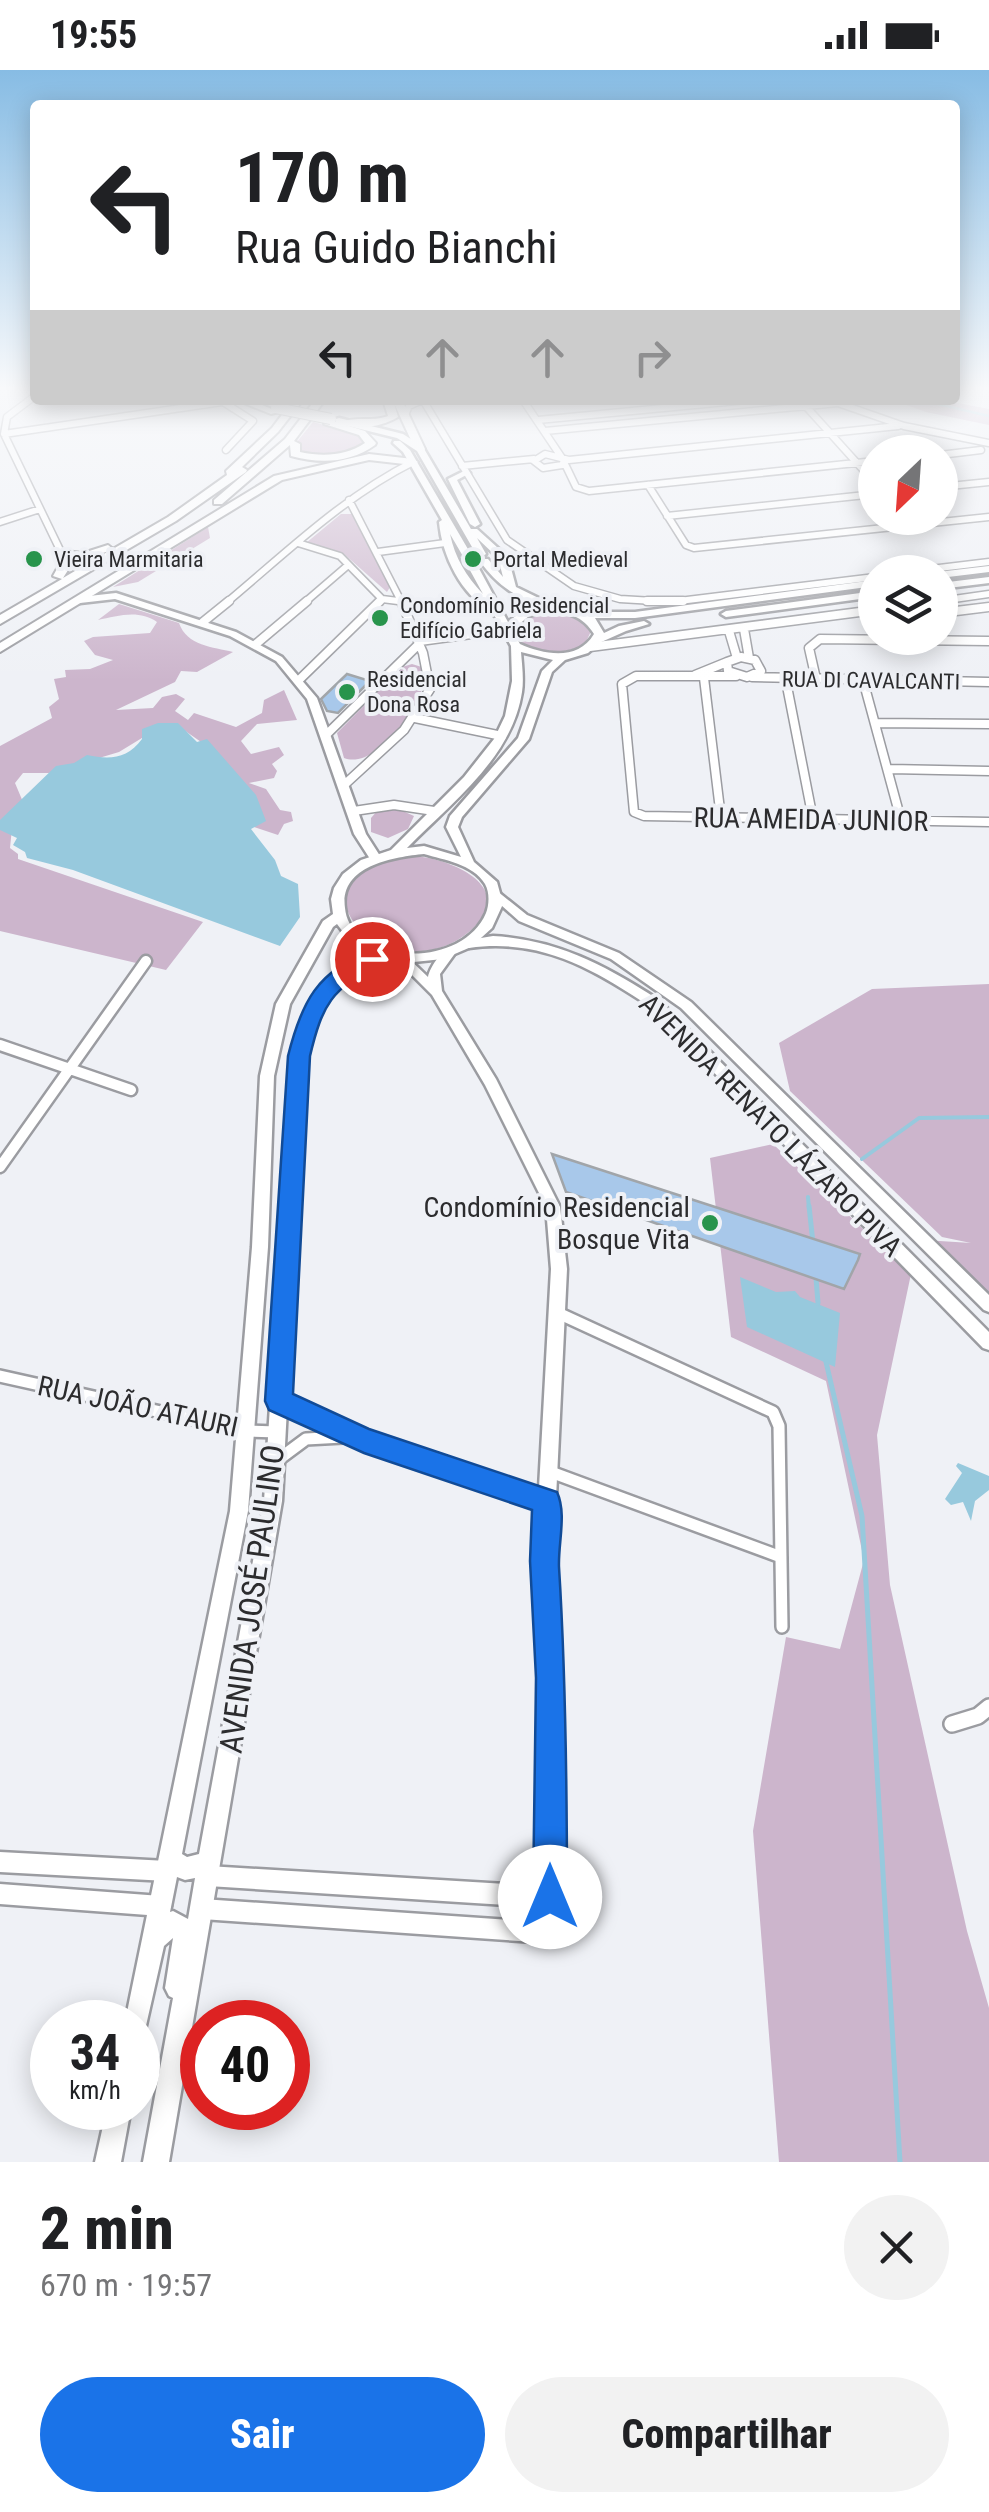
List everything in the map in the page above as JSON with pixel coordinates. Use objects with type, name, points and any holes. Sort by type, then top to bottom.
[{"type":"highway","points":[[0,610],[130,538],[212,486]]},
{"type":"highway","points":[[0,620],[172,519],[220,486]]},
{"type":"highway","points":[[0,635],[226,498],[239,486]]},
{"type":"highway","points":[[224,510],[250,486]]},
{"type":"highway","points":[[0,648],[265,486]]},
{"type":"highway","points":[[59,576],[64,567],[61,552],[89,555],[130,538]]},
{"type":"main road","points":[[396,852],[487,758],[502,736],[516,695],[516,646],[426,486]]},
{"type":"main road","points":[[442,486],[494,575],[537,602],[582,614],[622,617],[808,591],[858,589]]},
{"type":"main road","points":[[455,486],[480,537]]},
{"type":"main road","points":[[460,516],[503,557],[511,588]]},
{"type":"main road","points":[[444,518],[445,544],[460,576],[505,625]]},
{"type":"main road","points":[[503,557],[517,548]]},
{"type":"main road","points":[[958,571],[989,565]]},
{"type":"main road","points":[[958,584],[989,580]]},
{"type":"main road","points":[[744,629],[741,621],[752,614],[858,591]]},
{"type":"main road","points":[[720,604],[737,594]]},
{"type":"main road","points":[[622,617],[635,601]]},
{"type":"main road","points":[[474,864],[438,852],[396,852],[376,858],[359,868],[341,887],[336,899],[338,917],[357,941],[394,956],[450,952],[469,944],[492,921],[497,895],[489,878],[474,864],[465,856],[452,827],[456,816],[523,739],[547,671],[563,656],[632,626],[785,606]]},
{"type":"main road","points":[[505,625],[527,612],[562,608]]},
{"type":"main road","points":[[582,614],[597,626],[593,644]]},
{"type":"main road","points":[[752,614],[752,620],[760,625]]},
{"type":"main road","points":[[516,646],[545,656],[563,656]]},
{"type":"main road","name":"AVENIDA JOSÉ PAULINO","points":[[142,2000],[239,1511],[267,1076],[284,1004],[328,924],[338,917]]},
{"type":"main road","name":"AVENIDA JOSÉ PAULINO","points":[[184,2000],[273,1501],[299,1056],[310,1011],[338,976],[360,963],[394,956]]},
{"type":"main road","points":[[264,1143],[292,1143]]},
{"type":"main road","points":[[227,1574],[259,1577]]},
{"type":"main road","points":[[168,1865],[185,1870],[209,1869]]},
{"type":"main road","points":[[154,1943],[169,1923],[180,1923],[184,1928],[176,1992],[180,2000]]},
{"type":"main road","name":"AVENIDA JOSÉ PAULINO","points":[[156,2162],[180,2022]]},
{"type":"main road","points":[[108,2162],[115,2130]]},
{"type":"street","points":[[28,486],[61,552]]},
{"type":"street","points":[[202,622],[368,486]]},
{"type":"street","points":[[474,486],[507,540],[574,586],[635,601],[671,602],[737,594],[858,589]]},
{"type":"street","points":[[578,486],[580,489],[637,486]]},
{"type":"street","points":[[648,486],[689,547],[858,527]]},
{"type":"street","points":[[666,516],[858,496]]},
{"type":"street","points":[[342,786],[415,718],[432,679],[420,643],[378,552],[349,500]]},
{"type":"street","points":[[0,522],[40,510]]},
{"type":"street","points":[[958,519],[989,517]]},
{"type":"street","points":[[979,518],[989,528]]},
{"type":"street","points":[[298,544],[340,556],[382,599],[398,601]]},
{"type":"street","points":[[378,552],[445,544]]},
{"type":"street","points":[[958,568],[989,565]]},
{"type":"street","points":[[256,644],[347,566]]},
{"type":"street","points":[[958,598],[989,594]]},
{"type":"street","points":[[80,600],[116,596],[202,622],[256,644],[300,679],[328,733],[342,786],[354,811],[360,834],[359,868]]},
{"type":"street","points":[[300,679],[382,599]]},
{"type":"street","points":[[958,611],[989,607]]},
{"type":"street","points":[[593,644],[729,631],[858,612]]},
{"type":"street","points":[[328,733],[420,643],[505,625]]},
{"type":"street","points":[[744,629],[750,658]]},
{"type":"street","points":[[729,631],[736,658]]},
{"type":"street","points":[[816,679],[809,648],[815,641],[858,640]]},
{"type":"street","points":[[958,640],[989,641]]},
{"type":"street","points":[[689,677],[736,658],[750,658],[789,677],[813,819]]},
{"type":"street","points":[[726,662],[728,671],[736,676]]},
{"type":"street","points":[[752,677],[761,671],[759,663]]},
{"type":"street","name":"RUA AMEIDA JUNIOR","points":[[689,677],[636,676],[624,681],[634,812],[644,816],[989,822]]},
{"type":"street","points":[[689,677],[736,676]]},
{"type":"street","name":"RUA DI CAVALCANTI","points":[[736,676],[989,682]]},
{"type":"street","points":[[704,678],[721,818]]},
{"type":"street","points":[[863,680],[901,820]]},
{"type":"street","points":[[415,718],[502,736]]},
{"type":"street","points":[[875,723],[989,724]]},
{"type":"street","points":[[890,769],[989,771]]},
{"type":"street","points":[[354,811],[394,805],[434,811]]},
{"type":"street","points":[[360,834],[376,858]]},
{"type":"street","name":"AVENIDA RENATO LÁZARO PIVA","points":[[497,895],[523,918],[614,956],[686,1005],[989,1305]]},
{"type":"street","name":"AVENIDA RENATO LÁZARO PIVA","points":[[469,944],[497,939],[530,944],[602,970],[654,1003],[989,1344]]},
{"type":"street","points":[[436,992],[434,974],[450,952]]},
{"type":"street","points":[[202,1909],[549,1933],[551,1678],[544,1561],[558,1313],[559,1268],[553,1207],[491,1083],[436,992],[394,956]]},
{"type":"street","points":[[0,1167],[146,962]]},
{"type":"street","points":[[0,1045],[132,1090]]},
{"type":"street","points":[[558,1313],[773,1412],[779,1426],[782,1627]]},
{"type":"street","name":"RUA JOÃO ATAURI","points":[[0,1376],[246,1431],[277,1432]]},
{"type":"street","points":[[279,1401],[364,1440],[547,1501]]},
{"type":"street","points":[[275,1462],[310,1436],[326,1432],[364,1440]]},
{"type":"street","points":[[548,1471],[781,1557]]},
{"type":"street","points":[[952,1724],[978,1716],[989,1706]]},
{"type":"street","points":[[0,1862],[168,1865]]},
{"type":"street","points":[[209,1869],[382,1888],[550,1897]]},
{"type":"street","points":[[370,1918],[382,1888]]},
{"type":"street","points":[[0,1894],[161,1906]]},
{"type":"shaded area","points":[[341,514],[353,514],[390,587],[387,592],[344,554],[306,543]]},
{"type":"shaded area","points":[[208,527],[210,538],[138,582],[113,587]]},
{"type":"shaded area","points":[[119,604],[179,623],[194,641],[233,652],[197,672],[181,671],[175,682],[116,710],[153,708],[162,697],[176,694],[185,699],[175,711],[188,720],[194,713],[236,727],[262,713],[264,700],[284,690],[297,720],[257,724],[241,741],[251,754],[279,747],[284,755],[272,764],[277,771],[274,778],[249,783],[266,789],[280,810],[291,812],[293,821],[284,824],[278,835],[254,827],[214,751],[181,728],[160,727],[119,752],[49,773],[23,773],[15,783],[23,802],[12,828],[10,848],[18,859],[203,922],[166,970],[0,931],[0,746],[52,718],[49,707],[59,699],[54,679],[66,677],[65,670],[90,669],[113,660],[95,655],[84,641],[150,633],[157,622],[143,616],[98,620]]},
{"type":"shaded area","points":[[561,611],[582,617],[592,629],[585,644],[549,652],[516,638],[514,625],[533,612]]},
{"type":"shaded area","points":[[412,664],[425,668],[424,682],[410,714],[385,744],[371,754],[344,758],[337,733],[402,667]]},
{"type":"shaded area","points":[[396,808],[414,816],[408,829],[388,838],[371,832],[371,818],[378,810]]},
{"type":"shaded area","points":[[411,856],[443,862],[474,877],[484,888],[488,901],[484,915],[470,931],[439,948],[408,951],[380,943],[358,927],[347,908],[349,887],[370,869]]},
{"type":"shaded area","points":[[989,984],[989,1305],[924,1240],[971,1243],[942,1237],[790,1091],[779,1043],[872,989]]},
{"type":"shaded area","points":[[773,1144],[911,1274],[877,1435],[890,1585],[967,1931],[989,2008],[989,2162],[779,2162],[753,1831],[786,1637],[840,1649],[864,1560],[826,1381],[731,1337],[710,1158]]},
{"type":"water","points":[[158,723],[178,723],[197,742],[207,739],[256,795],[266,821],[251,829],[275,860],[281,876],[298,884],[300,917],[280,946],[73,870],[27,858],[25,852],[13,845],[17,838],[0,830],[0,820],[56,766],[74,763],[87,755],[124,754],[142,739],[142,729]]},
{"type":"water","points":[[740,1277],[776,1292],[795,1291],[800,1297],[840,1313],[835,1367],[747,1327]]},
{"type":"water","points":[[958,1463],[989,1476],[989,1490],[975,1501],[971,1521],[963,1502],[951,1505],[945,1499],[962,1473]]},
{"type":"building","name":"Residencial Dona Rosa","points":[[347,674],[370,681],[338,713],[327,711],[321,699]]},
{"type":"building","name":"Condomínio Residencial Bosque Vita","points":[[552,1154],[860,1254],[858,1260],[844,1289],[566,1192]]},
{"type":"waterway","points":[[862,1159],[919,1118],[989,1117]]},
{"type":"waterway","points":[[808,1197],[809,1209]]},
{"type":"waterway","points":[[809,1206],[813,1243]]},
{"type":"waterway","points":[[816,1278],[818,1303]]},
{"type":"waterway","points":[[826,1362],[862,1516],[900,2162]]},
{"type":"place","name":"Vieira Marmitaria","points":[[34,559]]},
{"type":"place","name":"Portal Medieval","points":[[473,559]]},
{"type":"place","name":"Condomínio Residencial Edifício Gabriela","points":[[380,618]]},
{"type":"place","name":"Residencial Dona Rosa","points":[[347,692]]},
{"type":"place","name":"Condomínio Residencial Bosque Vita","points":[[710,1223]]},
{"type":"route","points":[[372,959],[338,976],[310,1011],[299,1056],[279,1401],[364,1440],[547,1501],[544,1561],[551,1678],[550,1897]]}]
